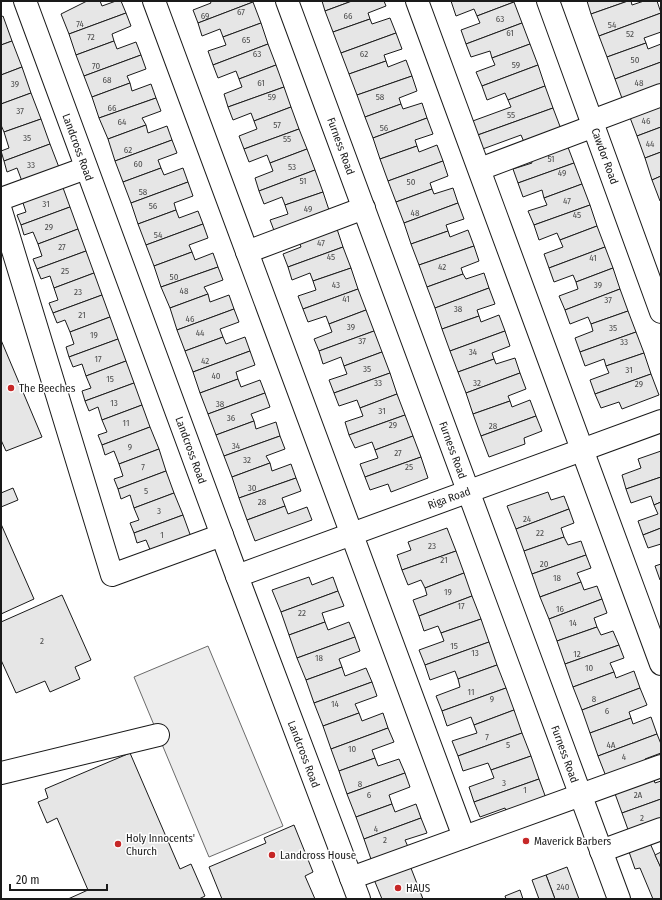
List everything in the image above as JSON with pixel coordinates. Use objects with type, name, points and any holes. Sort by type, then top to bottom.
[{"type":"street","name":"Landcross Road","points":[[26,1],[86,168],[237,576],[359,899]]},
{"type":"street","points":[[154,1],[464,837]]},
{"type":"street","name":"Furness Road","points":[[287,1],[618,899]]},
{"type":"street","points":[[417,1],[661,664]]},
{"type":"street","name":"Cawdor Road","points":[[548,1],[661,312]]},
{"type":"street","points":[[480,169],[661,95]]},
{"type":"street","points":[[1,198],[86,168]]},
{"type":"street","points":[[247,252],[364,208]]},
{"type":"street","points":[[1,210],[112,575],[222,535]]},
{"type":"street","name":"Riga Road","points":[[237,576],[661,421]]},
{"type":"street","points":[[1,773],[158,734]]},
{"type":"street","points":[[351,878],[661,766]]},
{"type":"street","points":[[601,851],[661,828]]},
{"type":"shaded area","points":[[208,646],[283,826],[209,857],[134,677]]},
{"type":"building","points":[[87,1],[100,1],[102,6],[116,1],[121,1],[126,13],[69,34],[61,14]]},
{"type":"building","points":[[210,1],[253,2],[198,23],[193,10],[211,3]]},
{"type":"building","points":[[322,1],[352,1],[325,11]]},
{"type":"building","points":[[352,1],[384,1],[386,6],[368,13],[370,19],[333,32],[325,11]]},
{"type":"building","points":[[451,1],[514,2],[477,16],[474,9],[456,16]]},
{"type":"building","points":[[587,1],[628,1],[591,14]]},
{"type":"building","points":[[631,1],[632,5],[644,1],[657,1],[661,13],[599,36],[591,14]]},
{"type":"building","points":[[253,2],[261,23],[223,37],[220,29],[202,36],[198,23]]},
{"type":"building","points":[[514,2],[522,23],[466,44],[461,30],[480,23],[477,16]]},
{"type":"building","points":[[126,13],[131,26],[112,34],[114,41],[76,55],[69,34]]},
{"type":"building","points":[[661,13],[661,32],[644,38],[646,43],[607,57],[599,36]]},
{"type":"building","points":[[3,16],[12,41],[1,45],[1,17]]},
{"type":"building","points":[[390,18],[396,33],[341,53],[333,32],[370,19],[372,24]]},
{"type":"building","points":[[261,23],[268,44],[213,65],[208,51],[226,45],[223,37]]},
{"type":"building","points":[[522,23],[530,44],[492,58],[490,51],[471,57],[466,44]]},
{"type":"building","points":[[396,33],[402,49],[384,55],[386,61],[349,74],[341,53]]},
{"type":"building","points":[[12,41],[22,67],[1,75],[1,45]]},
{"type":"building","points":[[114,41],[117,49],[136,42],[141,55],[84,76],[76,55]]},
{"type":"building","points":[[646,43],[648,49],[661,44],[661,62],[615,79],[607,57]]},
{"type":"building","points":[[268,44],[276,65],[239,79],[236,71],[218,78],[213,65]]},
{"type":"building","points":[[530,44],[538,65],[482,86],[476,72],[495,65],[492,58]]},
{"type":"building","points":[[141,55],[146,69],[127,76],[130,83],[92,97],[84,76]]},
{"type":"building","points":[[406,60],[412,76],[357,95],[349,74],[386,61],[388,67]]},
{"type":"building","points":[[661,62],[661,87],[623,101],[615,79]]},
{"type":"building","points":[[276,65],[284,87],[228,107],[224,94],[242,87],[239,79]]},
{"type":"building","points":[[538,65],[545,86],[508,100],[505,93],[487,100],[482,86]]},
{"type":"building","points":[[22,67],[31,93],[1,104],[1,75]]},
{"type":"building","points":[[412,76],[417,91],[399,98],[401,104],[365,117],[357,95]]},
{"type":"building","points":[[130,83],[132,91],[151,84],[156,98],[99,118],[92,97]]},
{"type":"building","points":[[545,86],[553,108],[475,136],[470,122],[511,107],[508,100]]},
{"type":"building","points":[[284,87],[291,107],[254,121],[251,113],[233,120],[228,107]]},
{"type":"building","points":[[31,93],[41,119],[4,132],[1,125],[1,104]]},
{"type":"building","points":[[156,98],[161,111],[142,118],[146,125],[108,139],[99,118]]},
{"type":"building","points":[[422,103],[427,118],[373,138],[365,117],[401,104],[403,109]]},
{"type":"building","points":[[661,103],[661,127],[637,136],[629,115]]},
{"type":"building","points":[[291,107],[299,129],[244,149],[239,136],[257,129],[254,121]]},
{"type":"building","points":[[553,108],[561,129],[524,142],[521,135],[480,150],[475,136]]},
{"type":"building","points":[[427,118],[433,134],[415,140],[417,146],[380,159],[373,138]]},
{"type":"building","points":[[41,119],[50,144],[4,161],[1,151],[9,148],[4,132]]},
{"type":"building","points":[[146,125],[148,133],[167,126],[172,140],[115,161],[108,139]]},
{"type":"building","points":[[661,127],[661,152],[645,158],[637,136]]},
{"type":"building","points":[[299,129],[307,149],[270,163],[267,155],[249,162],[244,149]]},
{"type":"building","points":[[172,140],[177,153],[158,160],[161,168],[123,182],[115,161]]},
{"type":"building","points":[[566,142],[574,163],[518,183],[513,169],[532,163],[529,155]]},
{"type":"building","points":[[50,144],[60,170],[23,184],[17,168],[7,172],[4,161]]},
{"type":"building","points":[[437,145],[443,161],[388,181],[380,159],[417,146],[419,152]]},
{"type":"building","points":[[307,149],[315,170],[259,191],[255,178],[273,171],[270,163]]},
{"type":"building","points":[[661,152],[661,176],[652,180],[645,158]]},
{"type":"building","points":[[443,161],[448,176],[430,183],[432,189],[396,202],[388,181]]},
{"type":"building","points":[[574,163],[582,184],[544,198],[542,190],[523,197],[518,183]]},
{"type":"building","points":[[161,168],[164,175],[183,168],[188,182],[131,203],[123,182]]},
{"type":"building","points":[[315,170],[323,192],[285,205],[282,197],[264,204],[259,191]]},
{"type":"building","points":[[661,176],[661,201],[660,201],[652,180]]},
{"type":"building","points":[[188,182],[193,196],[174,203],[176,210],[138,224],[131,203]]},
{"type":"building","points":[[582,184],[590,205],[534,225],[528,211],[547,205],[544,198]]},
{"type":"building","points":[[62,185],[70,207],[21,225],[17,215],[26,212],[22,200]]},
{"type":"building","points":[[453,188],[458,203],[404,223],[396,202],[432,189],[434,194]]},
{"type":"building","points":[[323,192],[330,213],[275,233],[270,220],[288,214],[285,205]]},
{"type":"building","points":[[458,203],[464,219],[446,225],[448,231],[411,244],[404,223]]},
{"type":"building","points":[[590,205],[597,226],[560,240],[557,233],[539,240],[534,225]]},
{"type":"building","points":[[70,207],[78,229],[38,244],[33,232],[24,235],[21,225]]},
{"type":"building","points":[[176,210],[179,218],[198,211],[203,224],[146,245],[138,224]]},
{"type":"building","points":[[203,224],[208,238],[189,245],[192,252],[154,266],[146,245]]},
{"type":"building","points":[[336,226],[343,247],[288,267],[283,254],[301,247],[298,239]]},
{"type":"building","points":[[597,226],[605,247],[549,268],[544,254],[563,247],[560,240]]},
{"type":"building","points":[[78,229],[86,251],[37,269],[33,259],[42,256],[38,244]]},
{"type":"building","points":[[468,230],[474,246],[419,265],[411,244],[448,231],[450,237]]},
{"type":"building","points":[[474,246],[479,261],[461,268],[463,274],[427,287],[419,265]]},
{"type":"building","points":[[343,247],[351,268],[313,281],[310,273],[292,280],[288,267]]},
{"type":"building","points":[[605,247],[613,268],[576,282],[573,275],[554,282],[549,268]]},
{"type":"building","points":[[86,251],[94,273],[54,288],[50,276],[41,279],[37,269]]},
{"type":"building","points":[[192,252],[195,260],[213,253],[218,267],[161,287],[154,266]]},
{"type":"building","points":[[218,267],[223,280],[204,287],[208,294],[170,308],[161,287]]},
{"type":"building","points":[[351,268],[358,289],[303,309],[298,296],[316,290],[313,281]]},
{"type":"building","points":[[613,268],[620,289],[565,310],[559,296],[578,289],[576,282]]},
{"type":"building","points":[[94,273],[102,295],[53,313],[49,303],[58,300],[54,288]]},
{"type":"building","points":[[484,273],[489,288],[435,308],[427,287],[463,274],[466,279]]},
{"type":"building","points":[[489,288],[495,304],[477,310],[479,316],[442,329],[435,308]]},
{"type":"building","points":[[358,289],[366,310],[329,324],[326,316],[308,322],[303,309]]},
{"type":"building","points":[[620,289],[628,311],[591,324],[588,317],[570,324],[565,310]]},
{"type":"building","points":[[208,294],[210,302],[229,295],[234,309],[177,330],[170,308]]},
{"type":"building","points":[[102,295],[110,317],[70,332],[65,320],[57,323],[53,313]]},
{"type":"building","points":[[234,309],[239,322],[220,329],[223,337],[185,351],[177,330]]},
{"type":"building","points":[[366,310],[374,331],[319,351],[314,339],[332,332],[329,324]]},
{"type":"building","points":[[628,311],[636,332],[580,352],[575,338],[593,331],[591,324]]},
{"type":"building","points":[[499,315],[505,331],[450,351],[442,329],[479,316],[481,322]]},
{"type":"building","points":[[110,317],[118,339],[69,357],[66,347],[74,344],[70,332]]},
{"type":"building","points":[[374,331],[382,352],[344,366],[341,357],[323,364],[319,351]]},
{"type":"building","points":[[505,331],[510,346],[492,353],[494,359],[458,372],[450,351]]},
{"type":"building","points":[[636,332],[644,353],[606,366],[604,359],[585,366],[580,352]]},
{"type":"building","points":[[223,337],[226,344],[245,337],[250,351],[193,372],[185,351]]},
{"type":"building","points":[[118,339],[126,361],[86,376],[82,364],[73,367],[69,357]]},
{"type":"building","name":"The Beeches","points":[[1,340],[42,437],[6,451],[1,440]]},
{"type":"building","points":[[250,351],[255,365],[236,372],[238,379],[200,393],[193,372]]},
{"type":"building","points":[[382,352],[390,373],[334,393],[329,380],[347,374],[344,366]]},
{"type":"building","points":[[644,353],[651,374],[595,394],[590,380],[609,373],[606,366]]},
{"type":"building","points":[[515,358],[520,373],[466,393],[458,372],[494,359],[496,364]]},
{"type":"building","points":[[126,361],[134,383],[85,401],[82,391],[91,388],[86,376]]},
{"type":"building","points":[[390,373],[397,394],[360,408],[357,400],[339,406],[334,393]]},
{"type":"building","points":[[520,373],[526,389],[508,396],[510,401],[473,414],[466,393]]},
{"type":"building","points":[[651,374],[659,395],[622,409],[619,402],[601,408],[595,394]]},
{"type":"building","points":[[238,379],[241,387],[260,380],[265,393],[208,414],[200,393]]},
{"type":"building","points":[[134,383],[142,405],[102,420],[98,407],[89,411],[85,401]]},
{"type":"building","points":[[265,393],[270,407],[251,414],[254,421],[216,435],[208,414]]},
{"type":"building","points":[[397,394],[405,415],[349,435],[345,422],[363,416],[360,408]]},
{"type":"building","points":[[530,400],[536,416],[481,436],[473,414],[510,401],[512,407]]},
{"type":"building","points":[[142,405],[150,427],[102,445],[98,435],[107,432],[102,420]]},
{"type":"building","points":[[405,415],[413,436],[375,450],[372,442],[355,448],[349,435]]},
{"type":"building","points":[[536,416],[542,431],[524,438],[525,444],[489,457],[481,436]]},
{"type":"building","points":[[254,421],[256,429],[276,422],[280,436],[224,456],[216,435]]},
{"type":"building","points":[[150,427],[159,449],[119,464],[114,451],[105,455],[102,445]]},
{"type":"building","points":[[280,436],[285,449],[266,456],[270,463],[232,477],[224,456]]},
{"type":"building","points":[[413,436],[421,457],[365,477],[360,464],[378,458],[375,450]]},
{"type":"building","points":[[159,449],[166,471],[118,489],[114,479],[123,476],[119,464]]},
{"type":"building","points":[[661,451],[661,477],[626,489],[622,475],[641,468],[638,459]]},
{"type":"building","points":[[421,457],[428,478],[391,492],[388,484],[370,490],[365,477]]},
{"type":"building","points":[[270,463],[272,471],[291,464],[296,478],[239,498],[232,477]]},
{"type":"building","points":[[166,471],[174,493],[134,508],[130,495],[121,499],[118,489]]},
{"type":"building","points":[[661,477],[661,502],[654,505],[651,496],[631,503],[626,489]]},
{"type":"building","points":[[296,478],[301,491],[282,498],[285,506],[247,520],[239,498]]},
{"type":"building","points":[[13,488],[18,500],[1,507],[1,493]]},
{"type":"building","points":[[548,492],[551,500],[564,496],[569,509],[516,529],[507,506]]},
{"type":"building","points":[[174,493],[183,515],[134,533],[130,523],[139,520],[134,508]]},
{"type":"building","points":[[661,502],[661,528],[643,535],[638,521],[658,514],[654,505]]},
{"type":"building","points":[[285,506],[288,514],[307,507],[312,520],[255,541],[247,520]]},
{"type":"building","points":[[569,509],[574,523],[561,528],[564,537],[524,551],[516,529]]},
{"type":"building","points":[[183,515],[191,537],[151,552],[146,540],[137,543],[134,533]]},
{"type":"building","points":[[1,524],[34,599],[1,614]]},
{"type":"building","points":[[447,528],[456,551],[402,570],[397,555],[411,550],[408,542]]},
{"type":"building","points":[[661,528],[661,544],[648,548],[643,535]]},
{"type":"building","points":[[564,537],[568,545],[581,541],[586,555],[532,574],[524,551]]},
{"type":"building","points":[[456,551],[464,573],[425,588],[421,580],[408,585],[402,570]]},
{"type":"building","points":[[586,555],[591,568],[577,573],[581,582],[540,597],[532,574]]},
{"type":"building","points":[[661,564],[661,580],[660,580],[655,566]]},
{"type":"building","points":[[464,573],[472,596],[419,616],[413,600],[427,595],[425,588]]},
{"type":"building","points":[[309,577],[312,585],[333,577],[338,591],[281,612],[272,590]]},
{"type":"building","points":[[581,582],[584,590],[597,586],[602,599],[549,619],[540,597]]},
{"type":"building","points":[[338,591],[344,606],[322,613],[325,622],[289,635],[281,612]]},
{"type":"building","points":[[62,595],[91,660],[75,667],[80,679],[50,692],[45,681],[16,693],[1,660],[1,622]]},
{"type":"building","points":[[472,596],[481,619],[441,633],[438,626],[424,631],[419,616]]},
{"type":"building","points":[[602,599],[607,613],[594,618],[597,627],[557,641],[549,619]]},
{"type":"building","points":[[481,619],[489,642],[425,665],[419,650],[444,641],[441,633]]},
{"type":"building","points":[[325,622],[328,630],[349,622],[355,637],[297,658],[289,635]]},
{"type":"building","points":[[597,627],[601,635],[613,631],[619,645],[565,664],[557,641]]},
{"type":"building","points":[[355,637],[360,651],[339,659],[342,667],[306,680],[297,658]]},
{"type":"building","points":[[489,642],[497,665],[458,679],[455,671],[430,680],[425,665]]},
{"type":"building","points":[[619,645],[624,658],[610,663],[614,672],[573,687],[565,664]]},
{"type":"building","points":[[497,665],[506,688],[442,711],[436,696],[460,687],[458,679]]},
{"type":"building","points":[[342,667],[345,676],[366,668],[372,682],[314,703],[306,680]]},
{"type":"building","points":[[634,671],[640,688],[582,710],[573,687],[614,672],[616,678]]},
{"type":"building","points":[[372,682],[377,696],[355,704],[359,713],[323,726],[314,703]]},
{"type":"building","points":[[506,688],[514,710],[474,725],[471,717],[447,726],[442,711]]},
{"type":"building","points":[[640,688],[647,705],[629,712],[631,718],[590,733],[582,710]]},
{"type":"building","points":[[514,710],[522,733],[458,756],[452,741],[477,733],[474,725]]},
{"type":"building","points":[[359,713],[362,721],[383,713],[388,728],[331,749],[323,726]]},
{"type":"building","points":[[651,717],[657,734],[598,756],[590,733],[631,718],[633,724]]},
{"type":"building","points":[[388,728],[394,742],[372,750],[375,758],[339,771],[331,749]]},
{"type":"building","points":[[522,733],[531,756],[491,770],[488,763],[463,771],[458,756]]},
{"type":"building","points":[[657,734],[661,744],[661,753],[645,759],[647,764],[607,779],[598,756]]},
{"type":"building","name":"Holy Innocents' Church","points":[[130,753],[180,869],[191,864],[205,896],[199,899],[68,899],[88,890],[57,818],[47,823],[38,802],[48,798],[45,789]]},
{"type":"building","points":[[531,756],[539,779],[474,802],[469,787],[494,778],[491,770]]},
{"type":"building","points":[[375,758],[378,766],[399,759],[405,773],[347,794],[339,771]]},
{"type":"building","points":[[405,773],[410,787],[389,795],[392,804],[356,817],[347,794]]},
{"type":"building","points":[[653,777],[655,783],[661,781],[661,799],[622,813],[614,791]]},
{"type":"building","points":[[539,779],[547,801],[508,816],[505,808],[480,817],[474,802]]},
{"type":"building","points":[[661,799],[661,824],[630,835],[622,813]]},
{"type":"building","points":[[392,804],[395,812],[416,804],[421,818],[364,839],[356,817]]},
{"type":"building","points":[[421,818],[427,833],[405,840],[409,849],[372,862],[364,839]]},
{"type":"building","name":"Landcross House","points":[[294,825],[313,872],[305,876],[315,899],[222,899],[209,867],[266,843],[264,838]]},
{"type":"building","points":[[649,841],[661,868],[661,899],[653,899],[640,868],[635,869],[628,849]]},
{"type":"building","points":[[661,852],[661,868],[655,855]]},
{"type":"building","name":"HAUS","points":[[409,863],[423,899],[382,899],[373,877]]},
{"type":"building","points":[[567,867],[579,899],[555,899],[546,875]]},
{"type":"building","points":[[546,875],[555,899],[539,899],[532,880]]},
{"type":"building","points":[[520,890],[523,899],[506,899],[505,896]]},
{"type":"place","name":"The Beeches","points":[[11,388]]},
{"type":"place","name":"Maverick Barbers","points":[[526,841]]},
{"type":"place","name":"Holy Innocents' Church","points":[[118,844]]},
{"type":"place","name":"Landcross House","points":[[272,855]]},
{"type":"place","name":"HAUS","points":[[398,888]]}]
